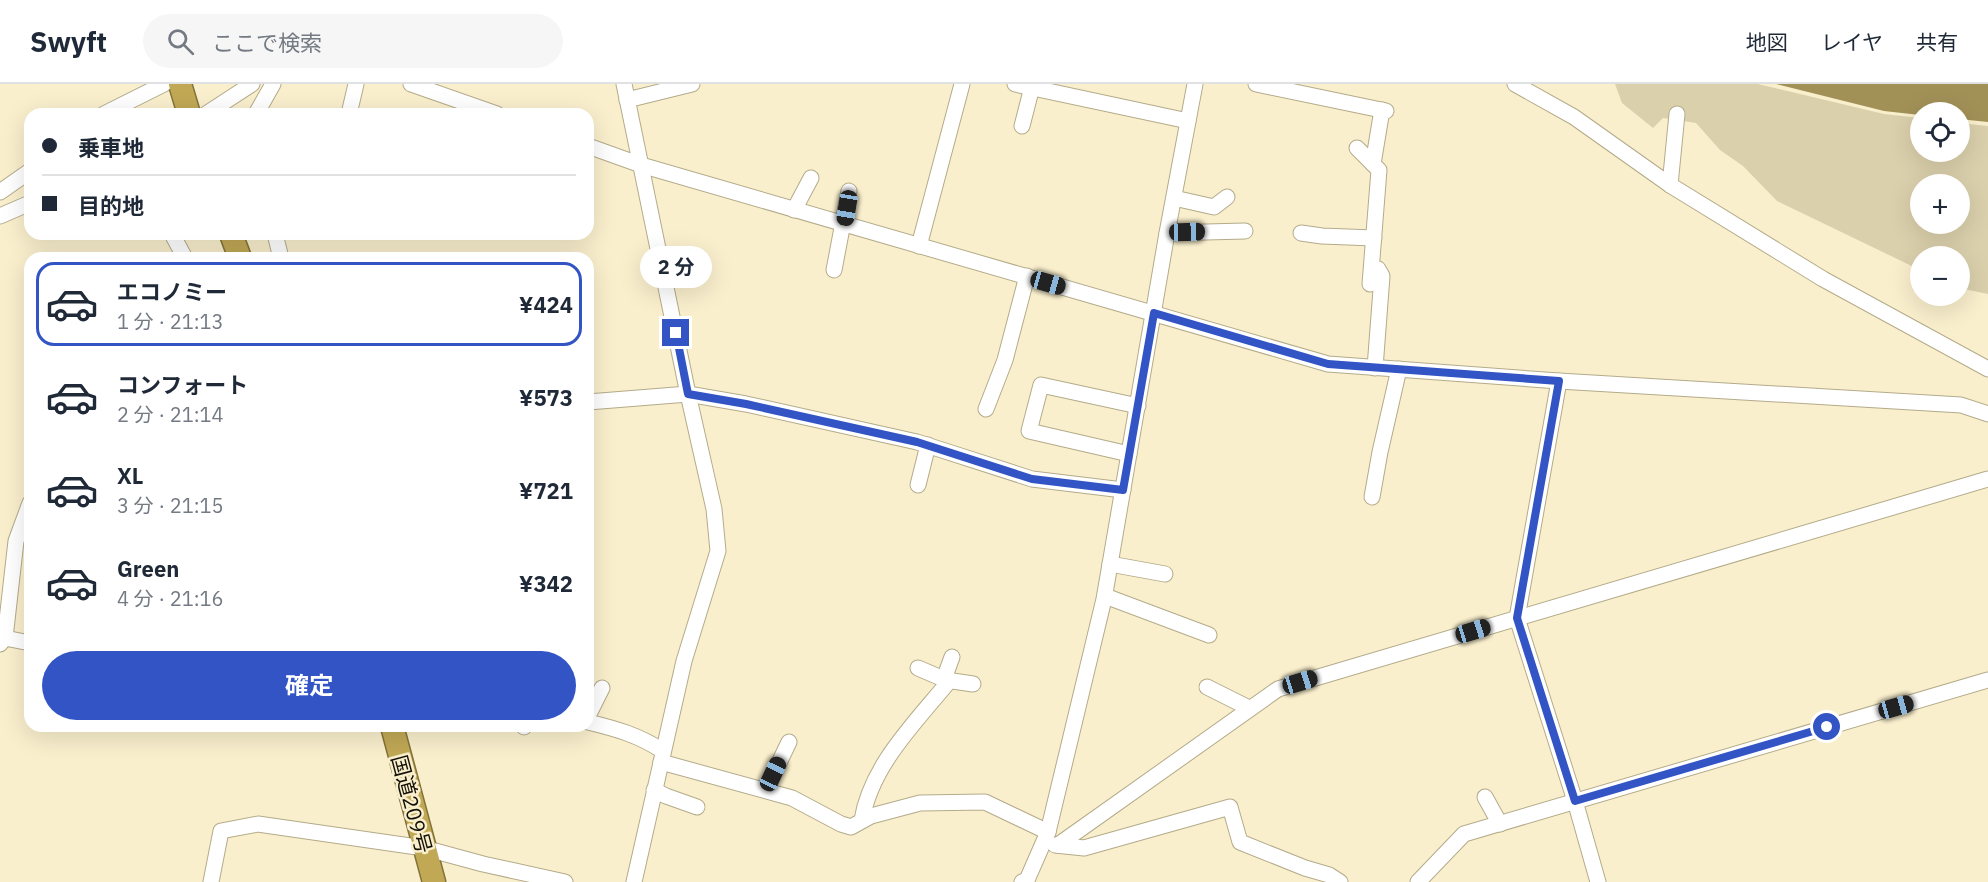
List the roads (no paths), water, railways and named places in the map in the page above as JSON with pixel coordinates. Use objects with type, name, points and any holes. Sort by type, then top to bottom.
[{"type":"highway","points":[[180,84],[187,108]]},
{"type":"highway","name":"国道209号","points":[[394,732],[434,882]]},
{"type":"street","points":[[116,108],[164,84]]},
{"type":"street","points":[[215,108],[252,84]]},
{"type":"street","points":[[259,108],[273,84]]},
{"type":"street","points":[[350,108],[356,84]]},
{"type":"street","points":[[411,84],[480,108]]},
{"type":"street","points":[[624,84],[714,509],[718,551],[684,662],[633,882]]},
{"type":"street","points":[[627,100],[692,84]]},
{"type":"street","points":[[919,246],[962,84]]},
{"type":"street","points":[[1015,84],[1188,121]]},
{"type":"street","points":[[1023,882],[1027,880],[1050,840],[1105,596],[1195,84]]},
{"type":"street","points":[[1256,84],[1384,111],[1373,164]]},
{"type":"street","points":[[1515,84],[1574,117],[1670,185],[1823,279],[1988,369]]},
{"type":"street","points":[[1022,126],[1032,87]]},
{"type":"street","points":[[1670,185],[1677,114]]},
{"type":"street","points":[[594,148],[641,165],[794,210],[1328,364],[1559,381],[1961,405],[1988,414]]},
{"type":"street","points":[[1357,148],[1379,170],[1370,284]]},
{"type":"street","points":[[0,192],[24,175]]},
{"type":"street","points":[[794,210],[812,178]]},
{"type":"street","points":[[834,270],[849,191]]},
{"type":"street","points":[[1174,198],[1214,207],[1227,197]]},
{"type":"street","points":[[0,216],[24,206]]},
{"type":"street","points":[[1167,233],[1245,231]]},
{"type":"street","points":[[1301,233],[1374,238]]},
{"type":"street","points":[[1372,269],[1378,269],[1382,276],[1375,368]]},
{"type":"street","points":[[986,410],[1005,360],[1027,276]]},
{"type":"street","points":[[1372,497],[1399,369]]},
{"type":"street","points":[[1559,381],[1517,618],[1598,882]]},
{"type":"street","points":[[1129,454],[1029,431],[1041,384],[1138,406]]},
{"type":"street","points":[[594,402],[688,394],[746,404],[928,445],[1032,479],[1123,490]]},
{"type":"street","points":[[918,485],[928,445]]},
{"type":"street","points":[[1050,840],[1278,689],[1988,479]]},
{"type":"street","points":[[24,519],[16,540],[3,641],[24,643]]},
{"type":"street","points":[[1110,564],[1165,574]]},
{"type":"street","points":[[1105,596],[1209,635]]},
{"type":"street","points":[[862,820],[864,807],[874,780],[893,750],[947,680],[952,657]]},
{"type":"street","points":[[918,668],[947,680],[973,684]]},
{"type":"street","points":[[1418,882],[1464,834],[1988,680]]},
{"type":"street","points":[[1207,687],[1249,708]]},
{"type":"street","points":[[594,704],[602,688]]},
{"type":"street","points":[[594,723],[618,728],[646,740],[662,757],[792,798],[851,827],[871,816],[920,803],[985,802],[1050,840],[1084,848],[1230,807],[1240,842],[1329,875],[1340,882]]},
{"type":"street","points":[[766,790],[789,742]]},
{"type":"street","points":[[654,790],[697,807]]},
{"type":"street","points":[[1485,797],[1500,824]]},
{"type":"street","points":[[211,882],[221,831],[258,824],[424,848],[564,882]]}]
